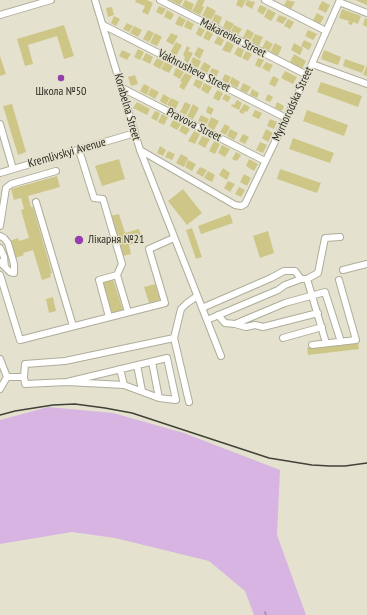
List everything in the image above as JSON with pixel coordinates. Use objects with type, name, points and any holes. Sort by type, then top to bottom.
[{"type":"street","points":[[0,15],[51,0]]},
{"type":"street","name":"Korabelna Street","points":[[95,0],[140,150],[235,205],[241,206]]},
{"type":"street","name":"Makarenka Street","points":[[160,0],[306,75]]},
{"type":"street","points":[[265,0],[326,31]]},
{"type":"street","points":[[340,1],[367,13]]},
{"type":"street","name":"Myrhorodska Street","points":[[241,206],[245,204],[312,64],[340,1]]},
{"type":"street","name":"Vakhrusheva Street","points":[[103,24],[286,118]]},
{"type":"street","points":[[312,64],[367,84]]},
{"type":"street","name":"Pravova Street","points":[[122,88],[265,161]]},
{"type":"street","points":[[0,124],[2,141],[13,169]]},
{"type":"street","name":"Kremlivskyi Avenue","points":[[0,173],[135,133]]},
{"type":"street","points":[[79,150],[94,198],[103,199],[122,264],[117,275],[128,312]]},
{"type":"street","points":[[140,150],[221,356]]},
{"type":"street","points":[[0,226],[6,188],[11,184],[56,171]]},
{"type":"street","points":[[36,202],[73,326]]},
{"type":"street","points":[[0,236],[8,243],[14,264],[14,272],[10,272],[2,264],[4,257],[0,248]]},
{"type":"street","points":[[207,320],[278,290],[284,285],[318,273],[325,238],[340,237]]},
{"type":"street","points":[[0,275],[20,340],[164,303],[149,249],[174,238]]},
{"type":"street","points":[[343,270],[367,264]]},
{"type":"street","points":[[202,308],[284,271],[295,270],[304,279],[312,296],[326,343]]},
{"type":"street","points":[[109,317],[99,280],[117,275]]},
{"type":"street","points":[[312,345],[356,340],[340,280]]},
{"type":"street","points":[[235,324],[285,303],[325,292],[340,342]]},
{"type":"street","points":[[189,402],[174,338],[181,309],[197,296]]},
{"type":"street","points":[[218,315],[225,323],[235,324],[246,328],[255,325],[263,327],[318,313]]},
{"type":"street","points":[[283,338],[322,327]]},
{"type":"street","points":[[66,382],[167,358],[176,400],[159,398],[124,385],[66,382],[25,384],[24,377],[24,364],[65,361],[174,338]]},
{"type":"street","points":[[0,359],[7,377]]},
{"type":"street","points":[[152,362],[159,398]]},
{"type":"street","points":[[137,365],[142,391]]},
{"type":"street","points":[[120,369],[124,385]]},
{"type":"street","points":[[7,377],[24,377]]},
{"type":"street","points":[[0,387],[7,377]]},
{"type":"shaded area","points":[[48,407],[113,413],[184,433],[280,470],[277,535],[306,615],[254,615],[245,591],[209,561],[115,538],[72,532],[0,544],[0,420]]},
{"type":"building","points":[[136,0],[147,0],[153,3],[148,15],[142,12],[145,6],[135,2]]},
{"type":"building","points":[[170,0],[183,0],[180,5]]},
{"type":"building","points":[[185,0],[194,4],[191,11],[182,6]]},
{"type":"building","points":[[198,0],[205,0],[202,6],[204,7],[200,15],[192,11]]},
{"type":"building","points":[[238,0],[246,0],[242,8],[236,5]]},
{"type":"building","points":[[247,0],[255,2],[252,9],[245,5]]},
{"type":"building","points":[[287,0],[295,2],[291,9],[284,5]]},
{"type":"building","points":[[355,0],[367,0],[367,5]]},
{"type":"building","points":[[322,1],[330,5],[326,13],[318,9]]},
{"type":"building","points":[[260,5],[267,8],[263,15],[257,11]]},
{"type":"building","points":[[159,6],[166,9],[162,15],[156,12]]},
{"type":"building","points":[[207,6],[216,11],[211,20],[202,16]]},
{"type":"building","points":[[112,7],[114,15],[108,17],[106,8]]},
{"type":"building","points":[[268,9],[276,13],[271,21],[264,17]]},
{"type":"building","points":[[342,9],[361,16],[358,24],[353,22],[352,25],[348,24],[349,21],[339,18]]},
{"type":"building","points":[[167,10],[174,14],[171,20],[164,17]]},
{"type":"building","points":[[317,13],[324,17],[320,24],[313,20]]},
{"type":"building","points":[[215,14],[222,17],[219,25],[212,21]]},
{"type":"building","points":[[279,15],[287,18],[283,24],[276,21]]},
{"type":"building","points":[[114,16],[120,19],[116,26],[111,23]]},
{"type":"building","points":[[179,16],[186,20],[182,27],[175,24]]},
{"type":"building","points":[[365,18],[367,19],[367,27],[363,25]]},
{"type":"building","points":[[288,19],[294,22],[290,29],[284,26]]},
{"type":"building","points":[[187,20],[194,24],[191,30],[184,27]]},
{"type":"building","points":[[226,20],[234,24],[230,31],[223,27]]},
{"type":"building","points":[[127,23],[133,26],[129,32],[123,29]]},
{"type":"building","points":[[64,25],[74,56],[64,59],[57,36],[28,45],[33,64],[25,66],[17,39]]},
{"type":"building","points":[[234,25],[242,29],[238,35],[231,31]]},
{"type":"building","points":[[134,26],[142,30],[138,37],[130,33]]},
{"type":"building","points":[[199,27],[205,30],[201,37],[196,34]]},
{"type":"building","points":[[247,29],[254,33],[250,41],[243,38]]},
{"type":"building","points":[[148,30],[154,33],[149,42],[143,39]]},
{"type":"building","points":[[207,30],[213,34],[209,41],[203,38]]},
{"type":"building","points":[[308,30],[317,34],[313,40],[305,36]]},
{"type":"building","points":[[155,33],[162,37],[157,46],[150,43]]},
{"type":"building","points":[[171,33],[178,36],[173,45],[166,41]]},
{"type":"building","points":[[255,34],[263,37],[259,46],[251,42]]},
{"type":"building","points":[[218,36],[224,40],[221,46],[214,43]]},
{"type":"building","points":[[266,40],[273,44],[269,51],[262,48]]},
{"type":"building","points":[[304,40],[312,44],[309,50],[301,46]]},
{"type":"building","points":[[227,41],[234,45],[230,53],[222,50]]},
{"type":"building","points":[[176,42],[182,45],[176,56],[170,53]]},
{"type":"building","points":[[275,43],[282,47],[278,56],[270,52]]},
{"type":"building","points":[[294,43],[303,48],[300,55],[291,50]]},
{"type":"building","points":[[187,46],[190,48],[188,51],[193,53],[188,63],[184,60],[185,57],[183,55]]},
{"type":"building","points":[[198,47],[204,50],[200,59],[194,55]]},
{"type":"building","points":[[238,47],[244,50],[241,58],[234,54]]},
{"type":"building","points":[[138,49],[144,52],[140,60],[134,57]]},
{"type":"building","points":[[122,50],[131,54],[127,60],[119,56]]},
{"type":"building","points":[[324,50],[341,57],[338,65],[321,59]]},
{"type":"building","points":[[246,51],[252,54],[248,61],[242,58]]},
{"type":"building","points":[[146,53],[153,57],[150,64],[142,60]]},
{"type":"building","points":[[294,54],[306,61],[302,69],[290,62]]},
{"type":"building","points":[[0,56],[6,74],[0,76]]},
{"type":"building","points":[[193,57],[201,61],[198,68],[190,64]]},
{"type":"building","points":[[157,58],[164,62],[160,69],[153,65]]},
{"type":"building","points":[[258,58],[264,60],[260,68],[255,65]]},
{"type":"building","points":[[345,59],[365,66],[362,73],[343,66]]},
{"type":"building","points":[[165,62],[173,66],[169,73],[161,69]]},
{"type":"building","points":[[204,62],[211,66],[207,73],[200,69]]},
{"type":"building","points":[[266,62],[273,65],[269,72],[262,68]]},
{"type":"building","points":[[367,65],[367,76],[363,75]]},
{"type":"building","points":[[176,68],[184,72],[180,79],[173,75]]},
{"type":"building","points":[[212,68],[219,71],[216,77],[209,74]]},
{"type":"building","points":[[285,71],[297,77],[293,84],[281,78]]},
{"type":"building","points":[[185,73],[192,76],[184,90],[179,87],[182,82],[180,81]]},
{"type":"building","points":[[225,74],[231,77],[228,84],[222,80]]},
{"type":"building","points":[[135,75],[138,84],[131,86],[128,77]]},
{"type":"building","points":[[273,76],[279,79],[275,87],[269,84]]},
{"type":"building","points":[[232,77],[240,82],[237,88],[229,84]]},
{"type":"building","points":[[196,79],[203,82],[200,89],[193,85]]},
{"type":"building","points":[[321,82],[362,96],[358,107],[317,92]]},
{"type":"building","points":[[204,83],[212,87],[208,94],[201,90]]},
{"type":"building","points":[[243,83],[251,87],[247,93],[240,90]]},
{"type":"building","points":[[144,84],[150,87],[147,95],[140,91]]},
{"type":"building","points":[[151,88],[159,92],[155,99],[148,95]]},
{"type":"building","points":[[252,89],[259,93],[257,98],[250,95]]},
{"type":"building","points":[[217,90],[223,93],[219,101],[213,98]]},
{"type":"building","points":[[163,94],[170,98],[166,105],[160,101]]},
{"type":"building","points":[[225,94],[231,97],[228,102],[222,99]]},
{"type":"building","points":[[268,94],[273,97],[270,102],[265,100]]},
{"type":"building","points":[[171,98],[179,102],[175,110],[167,105]]},
{"type":"building","points":[[237,100],[242,103],[239,110],[231,106],[232,104],[234,105]]},
{"type":"building","points":[[137,102],[150,109],[147,115],[133,108]]},
{"type":"building","points":[[185,102],[191,105],[186,115],[180,112]]},
{"type":"building","points":[[277,102],[284,106],[282,111],[275,108]]},
{"type":"building","points":[[12,104],[26,152],[18,155],[3,106]]},
{"type":"building","points":[[193,104],[199,108],[193,119],[187,116]]},
{"type":"building","points":[[244,104],[250,107],[247,112],[245,111],[243,114],[239,112]]},
{"type":"building","points":[[208,106],[214,109],[211,115],[206,112]]},
{"type":"building","points":[[255,110],[262,113],[259,119],[252,116]]},
{"type":"building","points":[[307,110],[348,125],[344,136],[303,121]]},
{"type":"building","points":[[155,111],[160,113],[157,121],[151,118]]},
{"type":"building","points":[[162,114],[168,117],[164,125],[158,122]]},
{"type":"building","points":[[201,115],[209,119],[206,125],[198,121]]},
{"type":"building","points":[[211,117],[219,121],[214,130],[207,126]]},
{"type":"building","points":[[270,119],[277,122],[274,129],[267,126]]},
{"type":"building","points":[[173,120],[181,124],[177,130],[170,126]]},
{"type":"building","points":[[225,124],[230,127],[226,135],[220,132]]},
{"type":"building","points":[[182,125],[190,129],[186,135],[179,131]]},
{"type":"building","points":[[230,129],[238,133],[234,140],[227,136]]},
{"type":"building","points":[[266,129],[273,133],[268,142],[262,138]]},
{"type":"building","points":[[194,131],[200,134],[195,144],[188,141]]},
{"type":"building","points":[[243,134],[249,137],[245,144],[239,141]]},
{"type":"building","points":[[202,136],[210,139],[205,148],[198,144]]},
{"type":"building","points":[[293,138],[334,153],[330,163],[289,149]]},
{"type":"building","points":[[214,141],[220,144],[215,154],[209,151]]},
{"type":"building","points":[[260,142],[267,145],[263,153],[256,150]]},
{"type":"building","points":[[222,145],[230,149],[225,157],[218,153]]},
{"type":"building","points":[[160,146],[166,150],[163,156],[157,153]]},
{"type":"building","points":[[168,151],[175,154],[172,160],[165,157]]},
{"type":"building","points":[[236,152],[241,155],[237,161],[232,159]]},
{"type":"building","points":[[181,154],[188,158],[184,167],[176,163]]},
{"type":"building","points":[[119,159],[125,179],[102,186],[95,166]]},
{"type":"building","points":[[249,159],[258,164],[254,171],[246,166]]},
{"type":"building","points":[[188,160],[196,164],[192,171],[185,167]]},
{"type":"building","points":[[200,167],[207,170],[203,177],[196,173]]},
{"type":"building","points":[[223,168],[230,173],[227,180],[219,175]]},
{"type":"building","points":[[280,169],[321,183],[317,193],[277,179]]},
{"type":"building","points":[[208,171],[215,175],[212,182],[204,178]]},
{"type":"building","points":[[244,174],[251,178],[247,186],[240,182]]},
{"type":"building","points":[[57,176],[60,187],[28,196],[31,207],[33,207],[52,273],[50,274],[51,277],[42,280],[33,250],[23,253],[24,255],[15,258],[10,241],[18,238],[19,241],[29,238],[21,210],[24,209],[21,198],[14,200],[11,189]]},
{"type":"building","points":[[228,181],[235,184],[230,192],[224,188]]},
{"type":"building","points":[[239,187],[245,190],[241,197],[235,194]]},
{"type":"building","points":[[183,189],[202,213],[187,225],[168,201]]},
{"type":"building","points":[[119,214],[125,233],[139,229],[143,241],[129,245],[131,254],[123,256],[110,216]]},
{"type":"building","points":[[230,214],[233,223],[201,234],[198,226]]},
{"type":"building","points":[[192,228],[202,257],[196,259],[186,230]]},
{"type":"building","points":[[268,231],[274,253],[260,258],[253,236]]},
{"type":"building","points":[[113,279],[123,310],[112,313],[103,282]]},
{"type":"building","points":[[155,284],[160,300],[149,303],[144,287]]},
{"type":"building","points":[[53,297],[56,311],[49,313],[46,299]]},
{"type":"building","points":[[358,342],[359,349],[308,355],[307,348]]},
{"type":"railway","points":[[0,415],[53,405],[75,404],[132,413],[269,458],[312,465],[330,466],[345,466],[367,463]]},
{"type":"place","name":"Школа №50","points":[[61,78]]},
{"type":"place","name":"Лікарня №21","points":[[79,240]]}]
